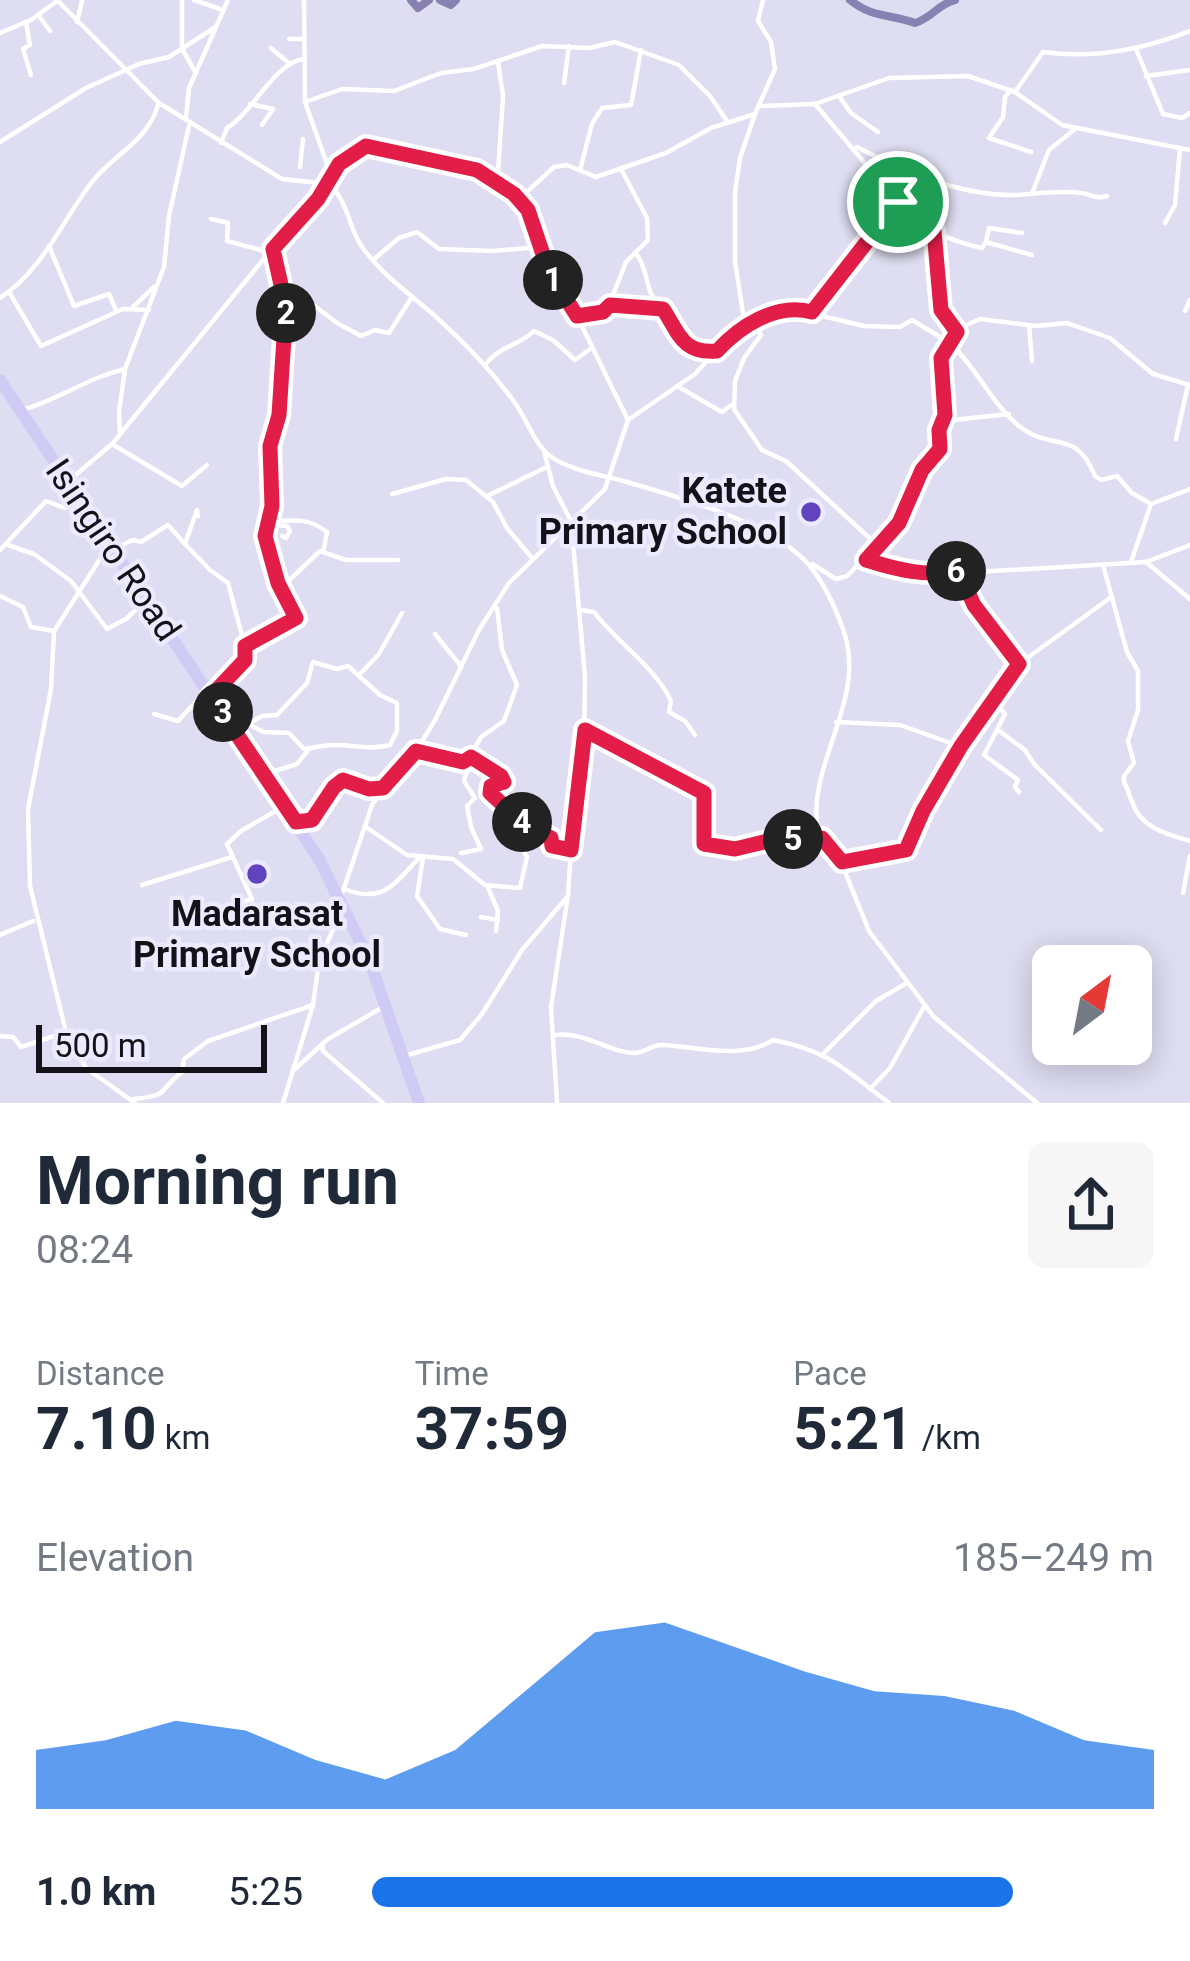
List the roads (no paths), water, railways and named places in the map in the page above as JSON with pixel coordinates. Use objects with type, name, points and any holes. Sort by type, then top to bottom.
[{"type":"main road","name":"Isingiro Road","points":[[0,380],[343,897],[387,1006],[414,1101]]},
{"type":"street","points":[[0,33],[39,16],[57,0],[158,103],[282,179],[330,180]]},
{"type":"street","points":[[182,0],[182,49],[196,73]]},
{"type":"street","points":[[194,0],[224,10]]},
{"type":"street","points":[[120,433],[118,412],[125,369],[166,256],[188,122],[189,88],[228,0]]},
{"type":"street","points":[[304,0],[303,89],[330,180],[361,245],[411,299],[433,314],[484,365],[526,419],[571,521],[585,730],[551,1007],[557,1103]]},
{"type":"street","points":[[283,1103],[313,1005],[319,961],[372,805],[416,751],[440,712],[460,665],[508,583],[605,490],[628,420],[677,386],[741,326],[746,313],[735,261],[734,214],[740,158],[775,69],[771,42],[758,21],[764,0]]},
{"type":"street","points":[[77,22],[82,1]]},
{"type":"street","points":[[39,16],[50,31]]},
{"type":"street","points":[[26,23],[31,45],[23,49],[31,75]]},
{"type":"street","points":[[0,142],[86,88],[169,57],[214,28]]},
{"type":"street","points":[[1031,152],[989,138],[1003,118],[1005,97],[1043,52],[1068,55],[1136,49],[1190,31]]},
{"type":"street","points":[[290,39],[304,39]]},
{"type":"street","points":[[309,100],[342,89],[394,91],[542,46],[589,48],[615,42],[669,60],[688,72],[727,121]]},
{"type":"street","points":[[564,83],[569,46]]},
{"type":"street","points":[[272,48],[290,64]]},
{"type":"street","points":[[1136,49],[1162,114],[1181,118],[1190,113]]},
{"type":"street","points":[[580,170],[592,124],[602,108],[631,105],[641,50]]},
{"type":"street","points":[[221,143],[227,128],[237,123],[250,104],[290,64],[303,59]]},
{"type":"street","points":[[490,177],[498,174],[502,122],[498,62]]},
{"type":"street","points":[[1146,76],[1190,70]]},
{"type":"street","points":[[759,106],[815,104],[882,79],[929,74],[975,77],[1013,91],[1075,129],[1126,134],[1190,150]]},
{"type":"street","points":[[839,96],[851,112],[878,132]]},
{"type":"street","points":[[0,298],[49,246],[92,183],[145,133],[158,103]]},
{"type":"street","points":[[250,104],[273,109],[262,125]]},
{"type":"street","points":[[815,104],[913,218],[934,231],[983,248],[989,228],[1022,233]]},
{"type":"street","points":[[519,199],[562,164],[596,177],[666,153],[727,121],[755,114]]},
{"type":"street","points":[[1033,191],[1049,150],[1075,129]]},
{"type":"street","points":[[298,182],[303,139]]},
{"type":"street","points":[[846,141],[936,182],[1015,195],[1033,191],[1082,193],[1097,199],[1107,196]]},
{"type":"street","points":[[66,480],[79,476],[112,444],[350,154],[366,146],[461,166],[490,177],[519,199],[532,219],[549,272],[577,316],[628,420]]},
{"type":"street","points":[[1165,223],[1177,197],[1180,148]]},
{"type":"street","points":[[577,316],[603,312],[610,305],[626,262],[648,240],[647,218],[621,169]]},
{"type":"street","points":[[812,312],[898,202]]},
{"type":"street","points":[[211,218],[228,224],[227,241],[271,250]]},
{"type":"street","points":[[934,231],[941,310],[957,332]]},
{"type":"street","points":[[373,260],[400,238],[416,232],[439,249],[541,247]]},
{"type":"street","points":[[986,242],[1032,256]]},
{"type":"street","points":[[49,246],[74,306],[109,294],[116,312]]},
{"type":"street","points":[[245,646],[295,621],[266,539],[273,488],[270,446],[279,415],[286,316],[271,250]]},
{"type":"street","points":[[637,255],[676,337],[690,349],[717,351]]},
{"type":"street","points":[[281,280],[361,336],[375,330],[389,333],[411,299]]},
{"type":"street","points":[[133,307],[154,287]]},
{"type":"street","points":[[8,292],[41,346],[116,312],[133,307],[150,310]]},
{"type":"street","points":[[1185,311],[1190,300]]},
{"type":"street","points":[[610,305],[663,309]]},
{"type":"street","points":[[741,326],[793,309],[864,326],[896,328],[912,320],[950,344],[1018,424],[1039,437],[1074,447],[1091,461],[1101,480],[1117,476],[1132,494],[1151,504],[1190,490]]},
{"type":"street","points":[[544,452],[566,465],[745,524],[841,579],[866,560],[904,516],[922,470],[940,449],[939,430],[944,422],[941,358],[971,320],[1066,323],[1118,342],[1153,374],[1189,385],[1176,439]]},
{"type":"street","points":[[753,322],[761,335],[744,358],[732,391],[733,404],[763,450],[786,461],[877,545]]},
{"type":"street","points":[[1029,325],[1032,361]]},
{"type":"street","points":[[484,365],[498,349],[534,331],[553,340],[575,360],[591,348]]},
{"type":"street","points":[[20,410],[55,400],[93,376],[125,369]]},
{"type":"street","points":[[677,386],[722,412],[733,404]]},
{"type":"street","points":[[944,422],[1009,414]]},
{"type":"street","points":[[112,444],[182,486],[207,465]]},
{"type":"street","points":[[487,496],[547,466]]},
{"type":"street","points":[[392,494],[460,478],[487,496],[532,558]]},
{"type":"street","points":[[0,550],[46,501],[65,508],[77,496]]},
{"type":"street","points":[[1131,563],[1151,504]]},
{"type":"street","points":[[185,544],[197,510],[198,516]]},
{"type":"street","points":[[269,524],[300,518],[325,529],[324,550],[280,587]]},
{"type":"street","points":[[154,714],[178,721],[245,660],[229,583],[210,570],[168,524],[141,542],[111,547],[54,631],[50,689],[28,809],[30,886],[66,1032],[86,1068],[134,1101],[156,1099],[182,1072],[184,1059],[208,1041],[313,1005]]},
{"type":"street","points":[[269,524],[287,526],[290,531],[286,538],[282,536]]},
{"type":"street","points":[[8,545],[20,547],[71,581],[107,629],[146,600]]},
{"type":"street","points":[[866,560],[942,574],[1146,562],[1190,545]]},
{"type":"street","points":[[324,550],[346,560],[398,560]]},
{"type":"street","points":[[807,562],[826,591],[851,654],[852,678],[836,722],[816,825],[842,862],[860,914],[934,1017],[1037,1103]]},
{"type":"street","points":[[1146,562],[1190,599]]},
{"type":"street","points":[[1103,565],[1127,652],[1138,671],[1138,710],[1128,741],[1134,763],[1124,783],[1130,788],[1134,808],[1152,830],[1190,842]]},
{"type":"street","points":[[958,570],[974,605],[1019,664]]},
{"type":"street","points":[[0,596],[23,608],[32,627],[54,631]]},
{"type":"street","points":[[842,862],[906,850],[961,746],[1019,664],[1110,598]]},
{"type":"street","points":[[461,853],[481,850],[467,806],[475,798],[464,781],[467,759],[481,737],[502,724],[516,690],[513,669],[499,639],[496,606]]},
{"type":"street","points":[[580,610],[594,612],[614,639],[657,678],[671,701],[669,712],[685,721],[695,735]]},
{"type":"street","points":[[360,674],[379,654],[402,613]]},
{"type":"street","points":[[435,634],[460,665]]},
{"type":"street","points":[[224,714],[263,733],[289,733],[303,748],[378,748],[394,739],[398,703],[380,695],[348,666],[338,669],[313,662],[307,683],[277,715],[248,724]]},
{"type":"street","points":[[994,701],[1005,711],[984,755],[1018,780],[1015,788],[1019,792]]},
{"type":"street","points":[[836,722],[900,725],[961,746]]},
{"type":"street","points":[[585,730],[704,793],[704,844],[735,849],[776,839],[822,838]]},
{"type":"street","points":[[998,730],[1025,750],[1101,830]]},
{"type":"street","points":[[265,774],[297,764],[309,749]]},
{"type":"street","points":[[416,751],[467,759],[505,778],[491,786],[490,793],[551,838],[552,846],[571,850]]},
{"type":"street","points":[[296,822],[312,820],[343,780],[369,789],[383,788]]},
{"type":"street","points":[[208,913],[252,899],[229,840],[286,805]]},
{"type":"street","points":[[366,827],[392,848],[421,858],[453,859],[487,885],[520,888],[527,857],[523,850],[535,830]]},
{"type":"street","points":[[1184,893],[1190,856]]},
{"type":"street","points":[[142,885],[232,857]]},
{"type":"street","points":[[343,897],[383,895],[421,858]]},
{"type":"street","points":[[421,858],[417,896],[440,928],[466,935]]},
{"type":"street","points":[[487,885],[498,920],[496,931]]},
{"type":"street","points":[[404,1056],[460,1040],[522,950],[568,895]]},
{"type":"street","points":[[482,916],[498,920]]},
{"type":"street","points":[[0,935],[35,920]]},
{"type":"street","points":[[823,1054],[876,1001],[907,983]]},
{"type":"street","points":[[870,1089],[890,1068],[925,1005]]},
{"type":"street","points":[[291,1073],[322,1044],[387,1006]]},
{"type":"street","points":[[0,1036],[13,1037],[21,1047],[66,1032]]},
{"type":"street","points":[[554,1035],[576,1034],[636,1053],[656,1045],[718,1052],[760,1048],[773,1040],[823,1054],[858,1075],[889,1103]]},
{"type":"street","points":[[322,1044],[323,1051],[381,1102]]},
{"type":"waterway","points":[[411,0],[418,8],[429,0]]},
{"type":"waterway","points":[[440,0],[451,5],[456,0]]},
{"type":"waterway","points":[[850,0],[874,13],[915,23],[955,0]]},
{"type":"place","name":"Katete Primary School","points":[[811,512]]},
{"type":"place","name":"Madarasat Primary School","points":[[257,874]]}]
